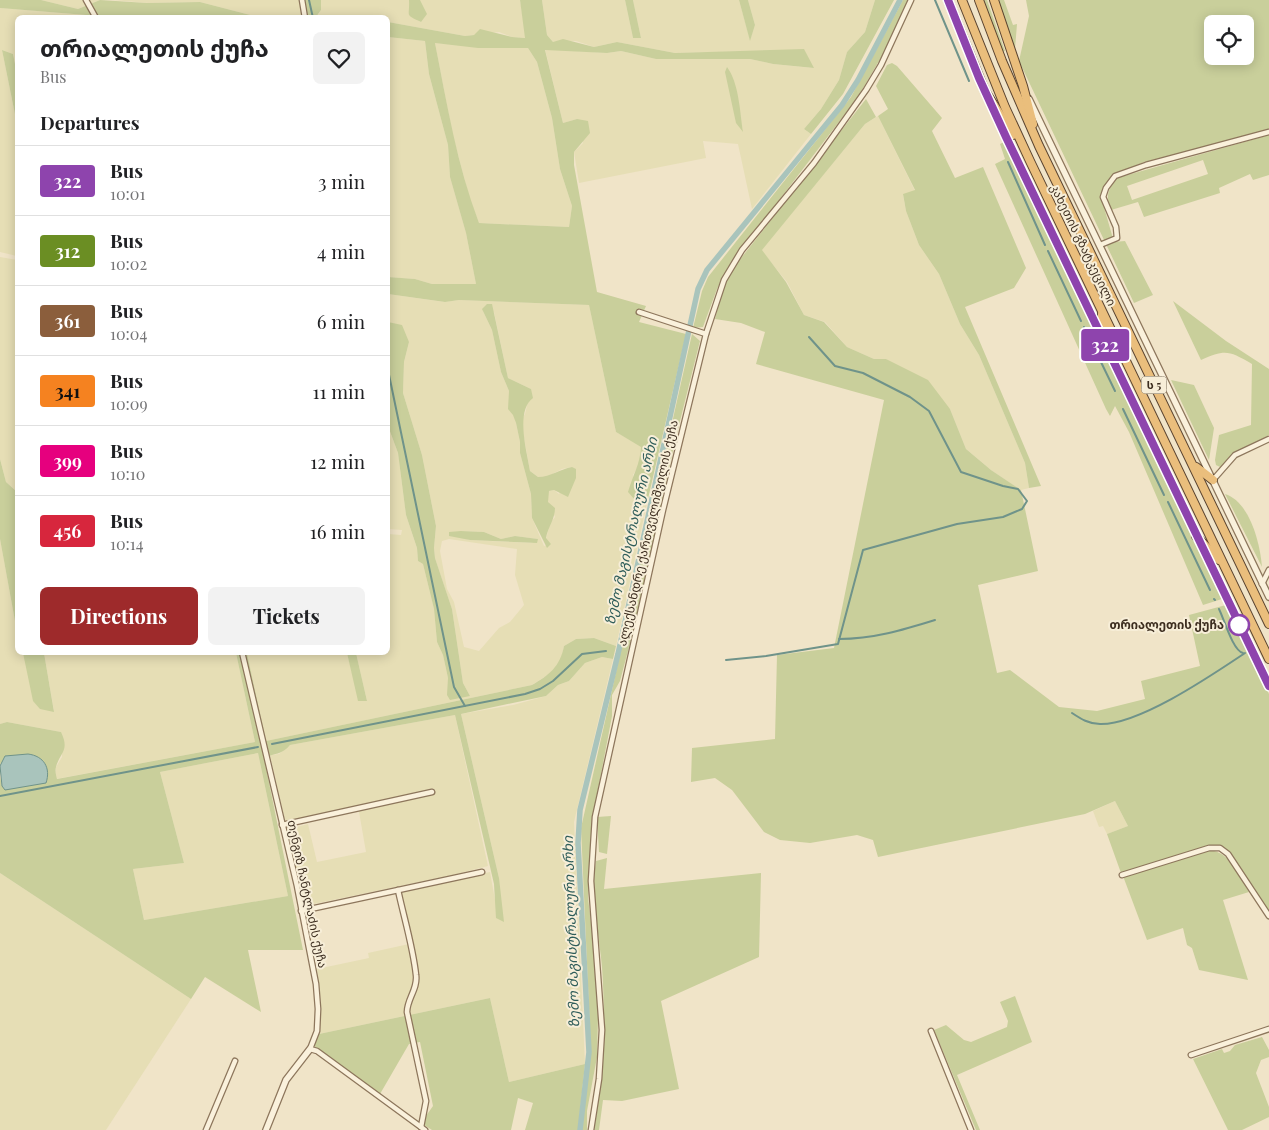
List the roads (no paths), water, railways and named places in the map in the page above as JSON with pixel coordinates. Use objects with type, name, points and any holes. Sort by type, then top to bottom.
[{"type":"highway","points":[[948,0],[985,91],[1030,161]]},
{"type":"highway","name":"კახეთის გზატკეცილი","points":[[962,0],[1004,107],[1269,659]]},
{"type":"highway","name":"კახეთის გზატკეცილი","points":[[979,0],[1002,61],[1039,146],[1269,624]]},
{"type":"highway","points":[[994,0],[1023,86],[1039,146]]},
{"type":"highway","points":[[1002,61],[1023,86]]},
{"type":"highway","points":[[1102,312],[1102,339]]},
{"type":"highway","points":[[1194,465],[1212,480]]},
{"type":"highway","points":[[1196,536],[1224,566]]},
{"type":"street","points":[[86,0],[94,15]]},
{"type":"street","points":[[302,0],[304,15]]},
{"type":"street","name":"ალექსანდრე ქართველიშვილის ქუჩა","points":[[591,1130],[602,1030],[591,880],[595,818],[663,510],[706,334],[718,295],[732,265],[742,250],[814,163],[866,90],[881,65],[910,0]]},
{"type":"street","name":"კახეთის გზატკეცილი","points":[[1023,86],[1269,597]]},
{"type":"street","name":"კახეთის გზატკეცილი","points":[[985,91],[1269,686]]},
{"type":"street","points":[[1100,245],[1117,238],[1116,227],[1104,198],[1106,188],[1115,176],[1146,165],[1269,132]]},
{"type":"street","points":[[639,312],[706,334]]},
{"type":"street","points":[[1212,480],[1235,456],[1269,439]]},
{"type":"street","points":[[1262,584],[1269,570]]},
{"type":"street","name":"თენგიზ ჩანტლაძის ქუჩა","points":[[243,655],[301,911],[316,984],[318,1008],[317,1030],[310,1049],[286,1080],[266,1130]]},
{"type":"street","points":[[282,826],[432,792]]},
{"type":"street","points":[[1122,875],[1209,848],[1220,848],[1228,854],[1269,916]]},
{"type":"street","points":[[301,911],[482,872]]},
{"type":"street","points":[[398,890],[417,976],[414,993],[407,1003],[407,1012],[426,1101],[423,1129]]},
{"type":"street","points":[[1191,1055],[1269,1029]]},
{"type":"street","points":[[931,1031],[972,1130]]},
{"type":"street","points":[[310,1049],[317,1051],[423,1129]]},
{"type":"street","points":[[206,1130],[235,1061]]},
{"type":"water","points":[[28,754],[38,757],[45,764],[48,772],[46,783],[5,790],[2,786],[0,766],[5,756]]},
{"type":"waterway","points":[[309,0],[312,15]]},
{"type":"waterway","name":"ზემო მაგისტრალური არხი","points":[[580,1130],[589,1052],[578,843],[580,810],[618,654],[698,289],[707,270],[842,105],[858,80],[900,0]]},
{"type":"waterway","points":[[935,0],[969,81]]},
{"type":"waterway","points":[[1008,162],[1045,245]]},
{"type":"waterway","points":[[1048,251],[1081,321]]},
{"type":"waterway","points":[[1084,327],[1115,391]]},
{"type":"waterway","points":[[726,660],[766,656],[838,644],[863,550],[957,524],[1003,517],[1022,509],[1027,501],[1018,489],[961,472],[929,411],[910,397],[863,373],[835,366],[809,337]]},
{"type":"waterway","points":[[390,380],[454,687],[465,706]]},
{"type":"waterway","points":[[1123,409],[1164,495]]},
{"type":"waterway","points":[[1168,502],[1210,590]]},
{"type":"waterway","points":[[1219,609],[1232,641],[1239,651],[1243,653]]},
{"type":"waterway","points":[[839,639],[876,636],[935,620]]},
{"type":"waterway","points":[[272,744],[525,694],[540,689],[553,681],[582,654],[606,651]]},
{"type":"waterway","points":[[1072,713],[1096,724],[1116,722],[1134,716],[1175,697],[1245,653]]},
{"type":"waterway","points":[[0,796],[258,747]]},
{"type":"place","name":"თრიალეთის ქუჩა","points":[[1239,625]]}]
